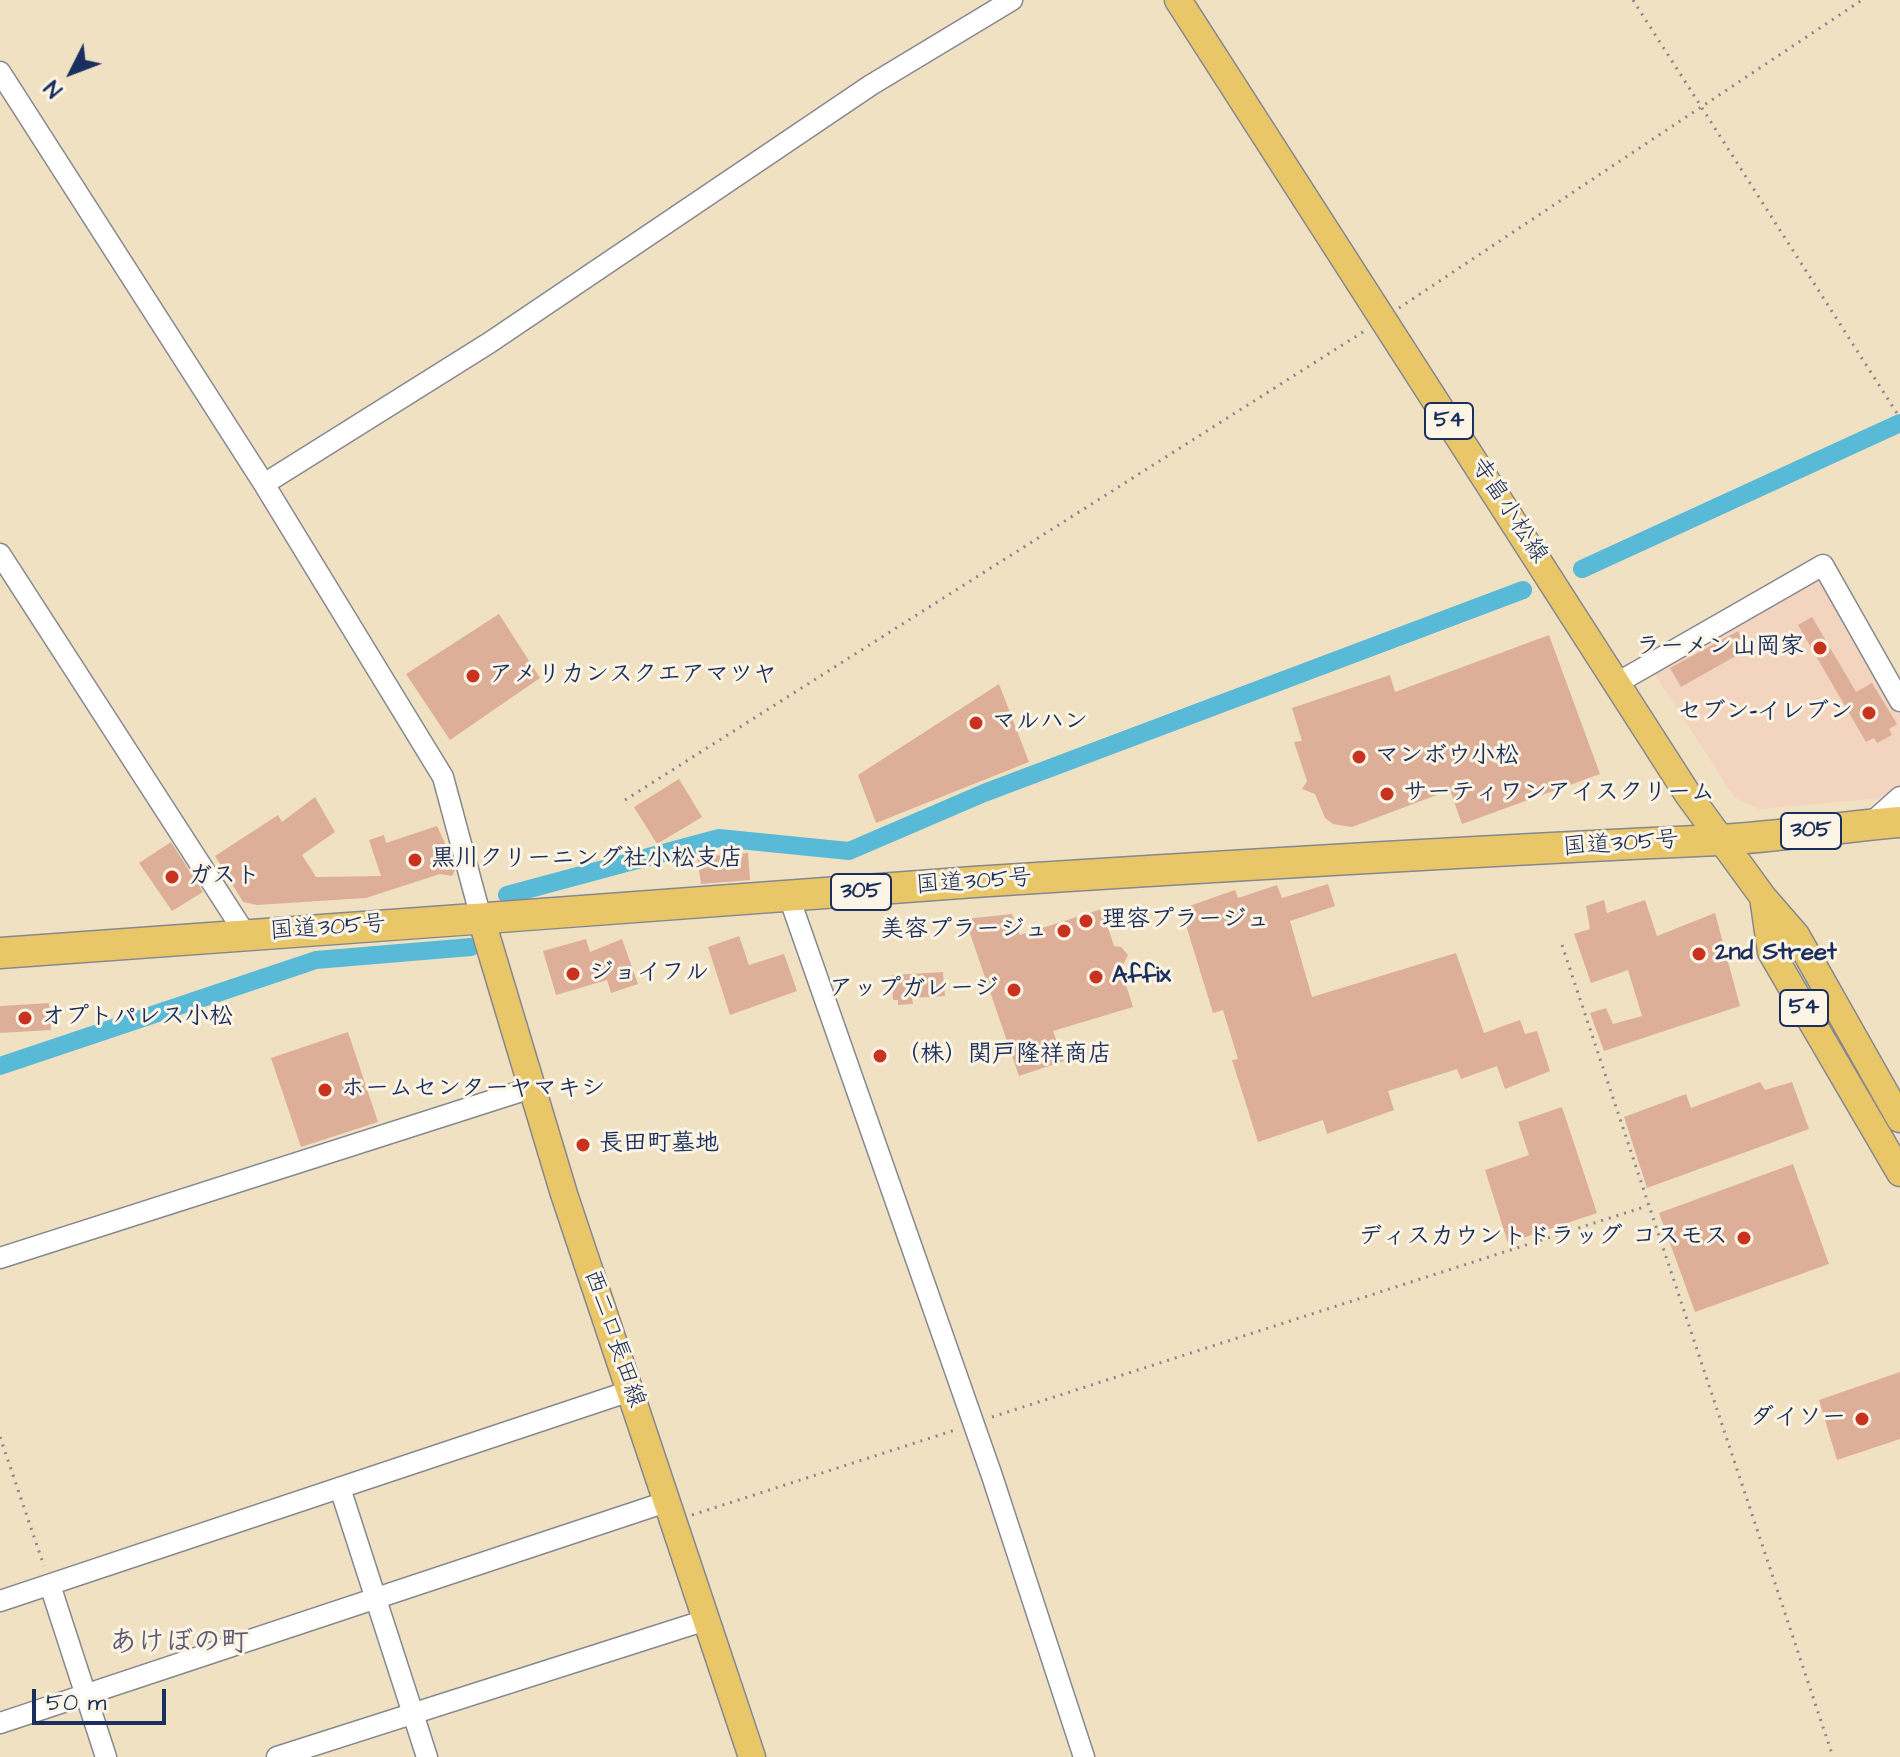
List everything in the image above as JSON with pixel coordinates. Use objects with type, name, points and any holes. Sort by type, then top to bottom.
[{"type":"highway","name":"国道305号","points":[[0,953],[1273,863],[1574,849],[1649,841],[1722,840],[1885,823]]},
{"type":"main road","name":"寺畠小松線","points":[[1178,0],[1372,325],[1617,683],[1687,793],[1763,897],[1796,935],[1897,1106]]},
{"type":"main road","name":"寺畠小松線","points":[[1763,897],[1771,952],[1900,1173]]},
{"type":"main road","name":"西二口長田線","points":[[481,918],[531,1088],[752,1757]]},
{"type":"street","points":[[264,484],[489,343],[871,85],[1012,0]]},
{"type":"street","points":[[0,72],[264,484],[443,777],[481,918]]},
{"type":"street","points":[[0,554],[246,935]]},
{"type":"street","points":[[1617,683],[1823,565],[1900,701]]},
{"type":"street","points":[[1885,823],[1900,797]]},
{"type":"street","points":[[789,897],[973,1424],[1084,1757]]},
{"type":"street","points":[[0,1258],[531,1088]]},
{"type":"street","points":[[0,1601],[630,1391]]},
{"type":"street","points":[[340,1488],[427,1757]]},
{"type":"street","points":[[0,1723],[375,1598],[669,1512]]},
{"type":"street","points":[[50,1585],[106,1757]]},
{"type":"street","points":[[277,1757],[706,1620]]},
{"type":"path","points":[[1633,0],[1900,418]]},
{"type":"path","points":[[625,800],[1372,325],[1701,110],[1862,0]]},
{"type":"path","points":[[1562,945],[1833,1757]]},
{"type":"path","points":[[669,1512],[973,1424],[1647,1206]]},
{"type":"path","points":[[0,1437],[50,1585]]},
{"type":"shaded area","points":[[1814,579],[1826,582],[1900,713],[1900,788],[1883,798],[1759,809],[1735,798],[1652,670]]},
{"type":"building","name":"アメリカンスクエアマツヤ","points":[[499,614],[540,678],[450,740],[406,674]]},
{"type":"building","points":[[1812,617],[1856,692],[1872,683],[1897,724],[1889,729],[1892,735],[1877,743],[1874,738],[1866,742],[1798,625]]},
{"type":"building","points":[[1738,631],[1748,649],[1681,687],[1670,668]]},
{"type":"building","points":[[1549,635],[1600,774],[1462,824],[1450,790],[1352,827],[1333,824],[1325,818],[1315,794],[1302,789],[1307,781],[1294,742],[1302,741],[1292,708],[1390,675],[1395,692]]},
{"type":"building","name":"マルハン","points":[[999,684],[1029,762],[876,823],[858,775]]},
{"type":"building","points":[[679,779],[702,817],[657,844],[634,807]]},
{"type":"building","points":[[315,797],[335,832],[302,855],[316,877],[381,876],[369,840],[384,835],[386,843],[437,826],[451,856],[455,870],[452,876],[440,874],[366,898],[257,905],[243,902],[215,856],[278,815],[282,822]]},
{"type":"building","name":"ガスト","points":[[171,842],[203,892],[172,911],[139,863]]},
{"type":"building","points":[[748,853],[750,880],[701,884],[697,857]]},
{"type":"building","points":[[1328,884],[1335,906],[1290,921],[1312,997],[1456,953],[1484,1033],[1520,1020],[1525,1034],[1537,1031],[1550,1071],[1505,1089],[1497,1066],[1461,1079],[1457,1069],[1388,1091],[1394,1110],[1327,1134],[1323,1120],[1258,1142],[1232,1060],[1238,1059],[1223,1010],[1213,1013],[1181,909],[1235,890],[1238,898],[1277,885],[1282,898]]},
{"type":"building","points":[[1604,900],[1607,913],[1645,900],[1657,936],[1715,913],[1740,1006],[1604,1051],[1590,1013],[1606,1008],[1613,1024],[1642,1016],[1628,970],[1591,983],[1574,934],[1590,929],[1586,906]]},
{"type":"building","points":[[1102,909],[1114,946],[1121,947],[1128,955],[1121,969],[1133,1007],[1053,1031],[1064,1061],[1019,1076],[965,919],[1012,914],[1020,935]]},
{"type":"building","points":[[739,936],[749,965],[784,954],[797,991],[730,1015],[708,947]]},
{"type":"building","points":[[586,939],[590,952],[622,939],[638,984],[611,993],[607,980],[556,995],[543,951]]},
{"type":"building","points":[[943,972],[945,996],[912,998],[913,1004],[898,1005],[898,1000],[893,1000],[892,975]]},
{"type":"building","name":"オプトパレス小松","points":[[49,1003],[51,1030],[0,1033],[0,1006]]},
{"type":"building","name":"ホームセンターヤマキシ","points":[[348,1032],[378,1122],[301,1147],[271,1058]]},
{"type":"building","points":[[1760,1082],[1765,1090],[1792,1082],[1809,1129],[1647,1188],[1624,1117],[1686,1094],[1691,1108]]},
{"type":"building","points":[[1562,1107],[1597,1213],[1508,1243],[1485,1170],[1529,1155],[1518,1122]]},
{"type":"building","name":"ディスカウントドラッグ コスモス","points":[[1793,1164],[1829,1264],[1695,1312],[1659,1213]]},
{"type":"building","name":"ダイソー","points":[[1900,1372],[1900,1439],[1837,1460],[1819,1400]]},
{"type":"waterway","points":[[1582,569],[1900,423]]},
{"type":"waterway","points":[[507,895],[719,838],[849,851],[984,793],[1523,590]]},
{"type":"waterway","points":[[0,1066],[316,960],[471,947]]},
{"type":"place","name":"ラーメン山岡家","points":[[1820,648]]},
{"type":"place","name":"アメリカンスクエアマツヤ","points":[[473,676]]},
{"type":"place","name":"セブン-イレブン","points":[[1869,713]]},
{"type":"place","name":"マルハン","points":[[976,723]]},
{"type":"place","name":"マンボウ小松","points":[[1359,757]]},
{"type":"place","name":"サーティワンアイスクリーム","points":[[1387,794]]},
{"type":"place","name":"黒川クリーニング社小松支店","points":[[415,860]]},
{"type":"place","name":"ガスト","points":[[172,877]]},
{"type":"place","name":"理容プラージュ","points":[[1086,921]]},
{"type":"place","name":"美容プラージュ","points":[[1064,931]]},
{"type":"place","name":"2nd Street","points":[[1699,954]]},
{"type":"place","name":"ジョイフル","points":[[573,974]]},
{"type":"place","name":"Affix","points":[[1096,977]]},
{"type":"place","name":"アップガレージ","points":[[1014,990]]},
{"type":"place","name":"オプトパレス小松","points":[[25,1018]]},
{"type":"place","name":"（株）関戸隆祥商店","points":[[880,1056]]},
{"type":"place","name":"ホームセンターヤマキシ","points":[[325,1090]]},
{"type":"place","name":"長田町墓地","points":[[583,1145]]},
{"type":"place","name":"ディスカウントドラッグ コスモス","points":[[1744,1238]]},
{"type":"place","name":"ダイソー","points":[[1862,1419]]},
{"type":"district","name":"あけぼの町","points":[[179,1644]]}]
